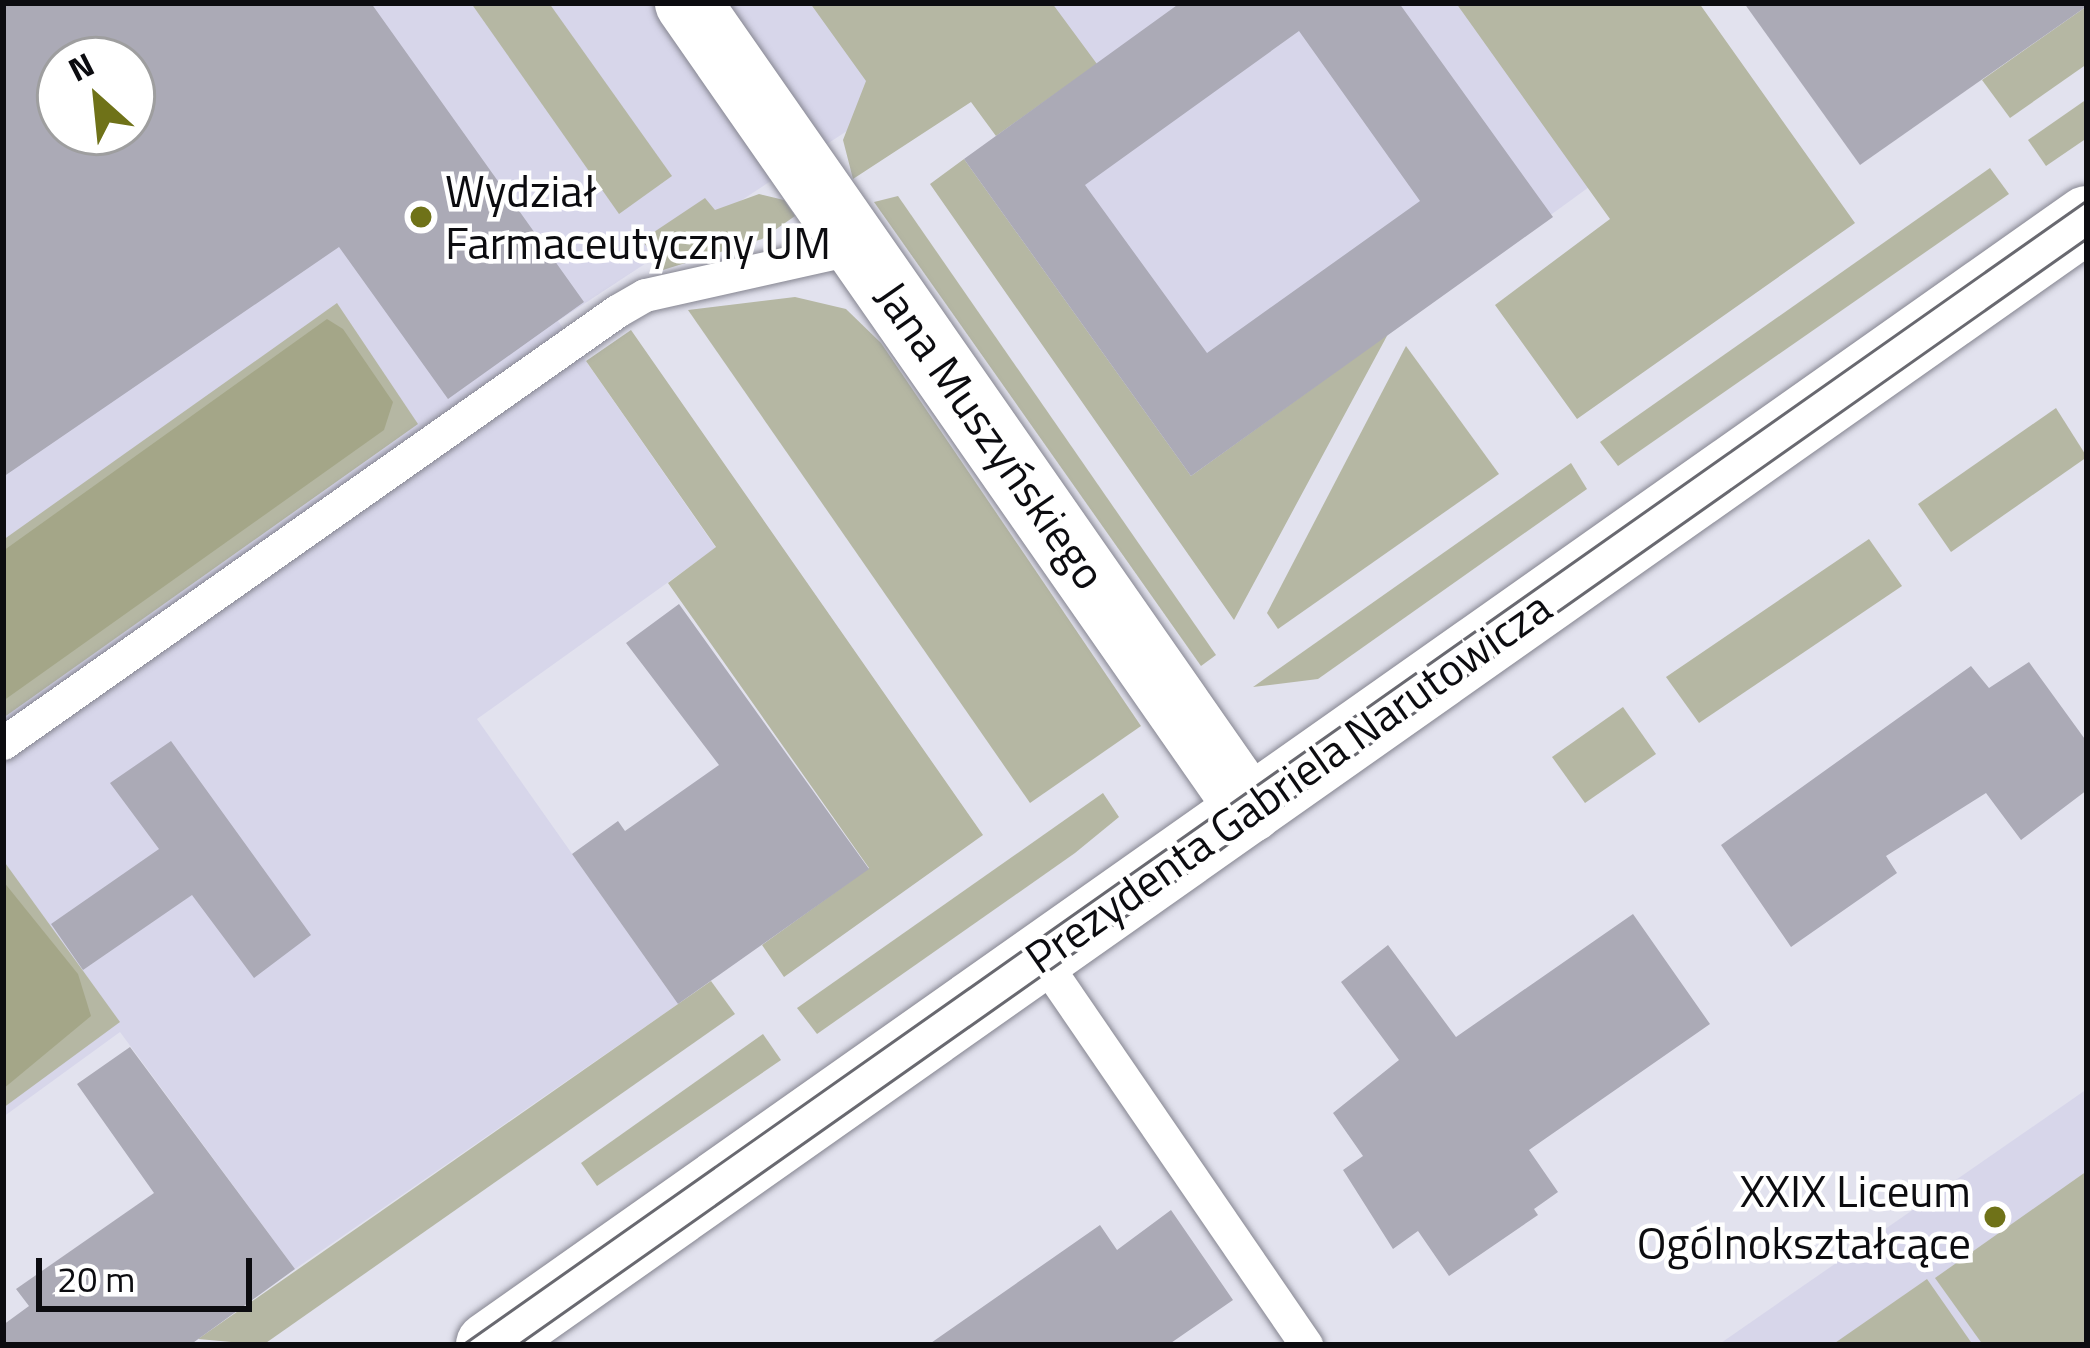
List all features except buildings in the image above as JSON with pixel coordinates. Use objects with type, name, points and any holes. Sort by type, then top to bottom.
[{"type":"street","name":"Jana Muszyńskiego","points":[[688,3],[1250,810]]},
{"type":"street","name":"Prezydenta Gabriela Narutowicza","points":[[489,1345],[2087,219]]},
{"type":"lane","points":[[3,742],[617,311],[646,295],[860,247]]},
{"type":"lane","points":[[1040,956],[1306,1345]]},
{"type":"shaded area","points":[[3,3],[1690,3],[1742,76],[1191,476],[964,159],[1013,125],[961,56],[558,321],[716,548],[477,719],[678,1004],[295,1269],[120,1032],[3,1117]]},
{"type":"shaded area","name":"XXIX Liceum Ogólnokształcące","points":[[2087,1089],[2087,1345],[1718,1345]]},
{"type":"green space","points":[[471,3],[549,3],[672,176],[619,214]]},
{"type":"green space","points":[[810,3],[1052,3],[1097,64],[996,136],[971,102],[853,179],[843,140],[866,81]]},
{"type":"green space","points":[[1456,3],[1699,3],[1855,223],[1577,419],[1495,305],[1610,219]]},
{"type":"green space","points":[[2087,6],[2087,64],[2010,118],[1982,80]]},
{"type":"green space","points":[[2087,99],[2087,138],[2046,166],[2028,140]]},
{"type":"green space","points":[[964,159],[1191,476],[1388,334],[1234,620],[930,184]]},
{"type":"green space","points":[[1990,168],[2009,194],[1618,466],[1600,442]]},
{"type":"green space","points":[[759,194],[784,200],[795,216],[762,239],[663,270],[642,240],[705,198],[715,210]]},
{"type":"green space","points":[[898,196],[1216,655],[1201,666],[874,202]]},
{"type":"green space","points":[[795,297],[846,309],[881,343],[1141,726],[1030,803],[688,310]]},
{"type":"green space","points":[[337,303],[418,424],[3,718],[3,540]]},
{"type":"green space","points":[[327,319],[343,329],[393,402],[384,430],[3,701],[3,551]]},
{"type":"green space","points":[[631,330],[983,835],[784,977],[762,945],[869,868],[668,583],[716,547],[586,361]]},
{"type":"green space","points":[[1406,346],[1499,474],[1278,629],[1267,613]]},
{"type":"green space","points":[[2056,408],[2087,457],[1951,552],[1918,504]]},
{"type":"green space","points":[[1571,463],[1587,489],[1318,679],[1253,687]]},
{"type":"green space","points":[[1869,539],[1902,586],[1699,723],[1666,677]]},
{"type":"green space","points":[[1623,707],[1656,754],[1585,803],[1552,757]]},
{"type":"green space","points":[[1103,793],[1119,817],[817,1034],[797,1008]]},
{"type":"green space","points":[[3,860],[120,1022],[3,1108]]},
{"type":"green space","points":[[3,881],[78,974],[91,1016],[3,1089]]},
{"type":"green space","points":[[711,981],[735,1014],[263,1345],[198,1339]]},
{"type":"green space","points":[[763,1034],[781,1060],[597,1186],[581,1163]]},
{"type":"green space","points":[[2087,1171],[2087,1345],[1983,1345],[1935,1278]]},
{"type":"green space","points":[[1927,1279],[1973,1345],[1832,1345]]},
{"type":"tram line","points":[[462,1345],[2087,200]]},
{"type":"tram line","points":[[517,1345],[2087,238]]},
{"type":"place","name":"Wydział Farmaceutyczny UM","points":[[421,217]]},
{"type":"place","name":"XXIX Liceum Ogólnokształcące","points":[[1995,1217]]}]
